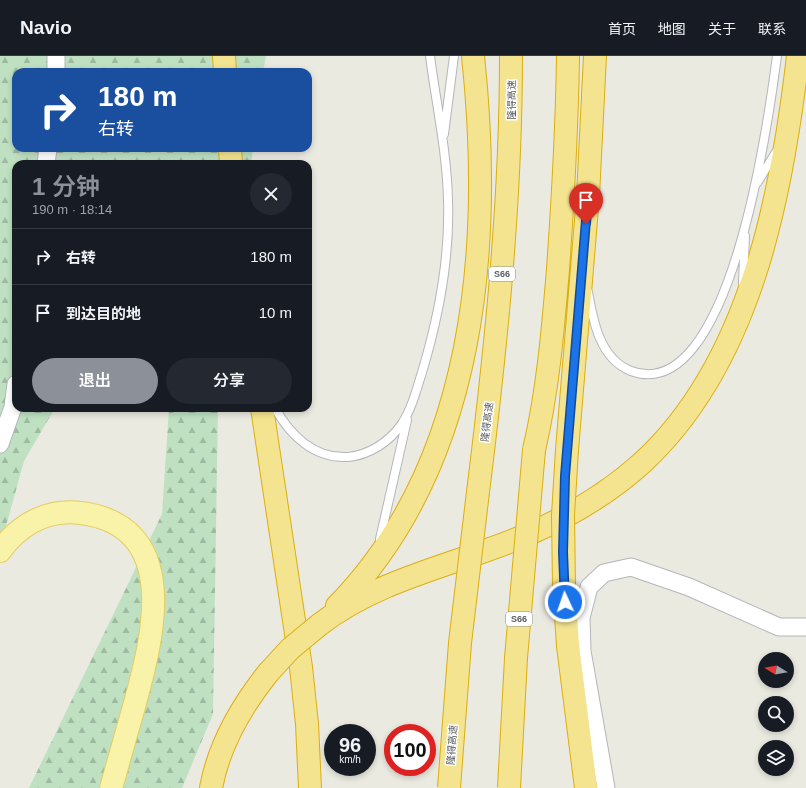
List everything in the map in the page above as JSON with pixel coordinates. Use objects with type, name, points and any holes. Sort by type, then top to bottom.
[{"type":"highway","points":[[224,56],[226,68]]},
{"type":"highway","points":[[212,788],[218,762],[232,726],[247,702],[268,673],[363,577],[397,530],[426,475],[449,412],[466,342],[472,305],[480,223],[479,135],[473,56]]},
{"type":"highway","points":[[506,56],[511,98]]},
{"type":"highway","name":"隆得高速","points":[[449,788],[460,643],[503,261],[508,181],[511,56]]},
{"type":"highway","name":"S66","points":[[509,788],[516,651],[546,310],[554,114],[553,56]]},
{"type":"highway","points":[[534,450],[547,379],[556,295],[563,182],[568,56]]},
{"type":"highway","points":[[586,788],[568,646],[564,586],[563,515],[588,196],[595,56]]},
{"type":"highway","points":[[314,628],[356,602],[392,585],[509,543],[548,526],[574,512],[606,492],[644,461],[679,422],[709,377],[734,328],[754,275],[770,220],[782,163],[798,56]]},
{"type":"highway","points":[[263,412],[301,667],[307,731],[310,788]]},
{"type":"main road","points":[[0,551],[18,531],[29,523],[53,514],[66,513],[94,515],[120,526],[131,536],[143,553],[153,583],[154,606],[152,633],[111,788]]},
{"type":"street","points":[[56,56],[56,68]]},
{"type":"street","points":[[0,444],[12,410]]},
{"type":"street","points":[[606,788],[582,651],[581,618],[589,587],[604,573],[631,567],[689,587],[779,627],[806,627]]},
{"type":"lane","points":[[226,68],[228,56]]},
{"type":"lane","points":[[430,56],[446,171]]},
{"type":"lane","points":[[363,577],[372,561],[382,532],[403,435],[432,336],[444,269],[448,211],[445,124],[454,56]]},
{"type":"lane","points":[[588,196],[586,250],[587,280],[595,326],[606,349],[614,360],[629,370],[646,374],[664,370],[681,361],[694,349],[706,330],[723,295],[742,235],[760,161],[778,56]]},
{"type":"lane","points":[[734,328],[741,295],[745,233],[750,199],[756,185],[770,164],[779,144],[795,78]]},
{"type":"lane","points":[[278,412],[290,430],[309,447],[329,456],[349,457],[369,452],[386,441],[401,425],[415,394]]},
{"type":"green space","points":[[0,56],[266,56],[264,68],[12,68],[12,152],[252,152],[252,160],[12,160],[12,412],[53,412],[24,461],[0,548]]},
{"type":"green space","points":[[169,412],[218,412],[213,714],[182,788],[29,788],[162,514]]},
{"type":"route","points":[[565,602],[563,552],[565,476],[588,196],[586,224]]}]
